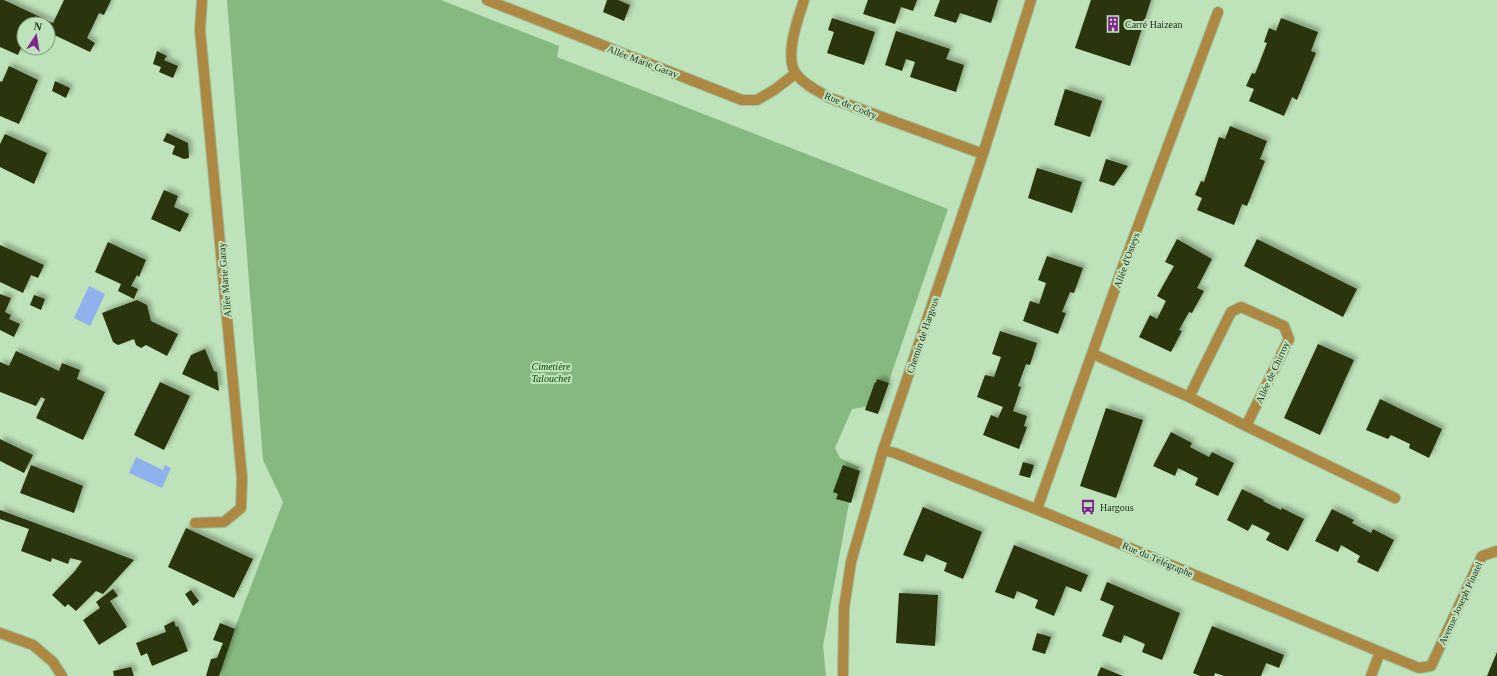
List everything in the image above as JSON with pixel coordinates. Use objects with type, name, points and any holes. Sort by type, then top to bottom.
[{"type":"street","name":"Allée Marie Garay","points":[[195,524],[224,522],[241,508],[242,478],[200,30],[202,0]]},
{"type":"street","name":"Allée Marie Garay","points":[[487,0],[742,100],[757,100],[774,90],[795,74]]},
{"type":"street","points":[[795,74],[791,57],[793,35],[804,0]]},
{"type":"street","name":"Chemin de Hargous","points":[[843,676],[844,608],[851,562],[883,450],[983,154],[1031,0]]},
{"type":"street","name":"Allée d'Osteys","points":[[1037,510],[1122,269],[1218,12]]},
{"type":"street","name":"Rue de Codry","points":[[795,74],[806,85],[830,98],[983,154]]},
{"type":"street","name":"Allée de Chirroy","points":[[1189,397],[1231,312],[1241,307],[1284,326],[1289,339],[1246,426]]},
{"type":"street","points":[[1093,354],[1189,397],[1395,498]]},
{"type":"street","name":"Rue du Télégraphe","points":[[883,450],[1037,510],[1419,668],[1431,666]]},
{"type":"street","name":"Avenue Joseph Pinatel","points":[[1431,666],[1482,556],[1497,551]]},
{"type":"street","points":[[0,633],[32,645],[53,662],[62,676]]},
{"type":"street","points":[[1371,676],[1380,652]]},
{"type":"green space","name":"Cimetière Talouchet","points":[[227,0],[441,0],[559,46],[557,57],[948,209],[878,413],[865,407],[852,409],[835,448],[840,458],[859,467],[849,503],[823,646],[826,676],[218,676],[283,502],[263,460]]},
{"type":"water","points":[[89,286],[105,294],[90,326],[74,318]]},
{"type":"water","points":[[136,457],[163,470],[165,465],[171,468],[162,488],[129,473]]},
{"type":"building","points":[[0,0],[4,0],[38,16],[16,16],[16,54],[0,47]]},
{"type":"building","points":[[64,0],[111,0],[104,15],[99,13],[87,38],[95,43],[90,52],[56,36],[56,17]]},
{"type":"building","points":[[607,0],[618,0],[630,5],[624,21],[603,12]]},
{"type":"building","points":[[868,0],[917,0],[913,11],[901,7],[895,24],[863,14]]},
{"type":"building","points":[[940,0],[998,0],[991,23],[960,13],[956,23],[934,16]]},
{"type":"building","name":"Carré Haizean","points":[[1091,0],[1151,0],[1130,66],[1075,48]]},
{"type":"building","points":[[832,18],[875,32],[864,65],[827,53],[834,32],[828,30]]},
{"type":"building","points":[[1281,18],[1318,32],[1311,51],[1316,53],[1297,100],[1292,97],[1284,116],[1249,101],[1254,89],[1246,86],[1252,73],[1255,74],[1267,43],[1264,42],[1269,28],[1276,31]]},
{"type":"building","points":[[896,31],[950,49],[946,59],[964,65],[956,92],[910,77],[915,62],[906,59],[902,71],[885,65]]},
{"type":"building","points":[[157,51],[167,56],[164,60],[178,66],[173,78],[159,72],[161,67],[153,64]]},
{"type":"building","points":[[9,66],[38,80],[19,124],[0,116],[0,81],[2,82]]},
{"type":"building","points":[[55,81],[70,88],[66,98],[52,91]]},
{"type":"building","points":[[1065,89],[1102,101],[1090,137],[1054,125]]},
{"type":"building","points":[[1230,126],[1267,141],[1260,159],[1265,161],[1247,206],[1242,204],[1234,225],[1197,210],[1202,198],[1195,195],[1201,181],[1204,182],[1219,137],[1225,139]]},
{"type":"building","points":[[167,133],[188,143],[189,158],[184,159],[172,154],[175,146],[163,141]]},
{"type":"building","points":[[5,134],[47,153],[34,184],[0,167],[0,144]]},
{"type":"building","points":[[1106,159],[1128,166],[1114,186],[1099,181]]},
{"type":"building","points":[[1037,168],[1082,182],[1072,213],[1028,198]]},
{"type":"building","points":[[164,190],[178,196],[174,207],[189,214],[180,232],[151,219]]},
{"type":"building","points":[[1177,239],[1212,259],[1197,288],[1204,291],[1192,313],[1189,312],[1179,330],[1182,331],[1171,352],[1139,337],[1150,315],[1157,319],[1166,301],[1157,296],[1174,266],[1165,262]]},
{"type":"building","points":[[1257,239],[1357,289],[1343,317],[1244,266]]},
{"type":"building","points":[[108,242],[146,260],[139,277],[137,275],[131,286],[138,289],[134,299],[118,291],[121,284],[95,272]]},
{"type":"building","points":[[0,245],[44,265],[38,278],[31,275],[23,293],[0,282]]},
{"type":"building","points":[[1047,256],[1083,268],[1074,293],[1070,292],[1062,312],[1066,313],[1058,334],[1023,321],[1030,301],[1039,304],[1046,283],[1038,280]]},
{"type":"building","points":[[0,294],[11,298],[5,312],[11,315],[9,319],[20,324],[14,337],[0,330]]},
{"type":"building","points":[[34,295],[45,299],[41,310],[30,305]]},
{"type":"building","points":[[137,300],[147,305],[151,321],[178,334],[167,356],[146,345],[141,348],[136,345],[134,339],[118,345],[113,342],[102,313]]},
{"type":"building","points":[[1000,331],[1037,343],[1030,365],[1026,364],[1018,386],[1021,387],[1013,411],[1027,416],[1024,426],[1027,427],[1019,449],[983,435],[991,415],[998,418],[1003,407],[977,397],[985,375],[994,377],[1001,357],[992,354]]},
{"type":"building","points":[[1318,344],[1354,360],[1320,435],[1284,418]]},
{"type":"building","points":[[205,349],[214,371],[217,372],[219,391],[182,374],[191,355]]},
{"type":"building","points":[[16,351],[59,371],[62,363],[80,370],[77,379],[105,392],[83,440],[36,418],[45,399],[41,397],[36,406],[0,392],[0,362],[9,366]]},
{"type":"building","points":[[877,379],[889,383],[878,414],[865,410]]},
{"type":"building","points":[[160,382],[190,396],[164,450],[134,435]]},
{"type":"building","points":[[1380,399],[1442,429],[1429,458],[1409,448],[1410,444],[1391,435],[1388,439],[1366,430]]},
{"type":"building","points":[[1106,408],[1143,420],[1116,498],[1080,486]]},
{"type":"building","points":[[1171,432],[1192,443],[1190,447],[1209,457],[1212,452],[1234,463],[1218,496],[1195,485],[1198,478],[1178,468],[1175,476],[1153,466]]},
{"type":"building","points":[[0,439],[33,455],[24,473],[0,461]]},
{"type":"building","points":[[1023,462],[1034,465],[1030,478],[1019,475]]},
{"type":"building","points":[[31,465],[83,486],[74,513],[20,493]]},
{"type":"building","points":[[843,465],[860,471],[851,503],[836,499],[838,494],[833,492]]},
{"type":"building","points":[[1242,489],[1281,510],[1282,508],[1304,519],[1288,551],[1266,540],[1270,533],[1252,524],[1248,531],[1227,520]]},
{"type":"building","points":[[923,507],[982,532],[963,579],[944,571],[947,563],[926,554],[923,562],[903,555]]},
{"type":"building","points":[[1332,509],[1354,520],[1352,523],[1371,533],[1373,529],[1394,540],[1378,572],[1357,562],[1360,556],[1341,545],[1338,552],[1315,541]]},
{"type":"building","points":[[0,510],[134,560],[103,594],[96,591],[76,611],[68,604],[65,607],[52,595],[75,571],[82,561],[70,558],[68,564],[52,558],[51,562],[21,551],[29,529],[0,519]]},
{"type":"building","points":[[186,528],[253,559],[234,598],[168,567]]},
{"type":"building","points":[[1014,545],[1088,575],[1081,592],[1066,586],[1054,616],[1035,608],[1038,600],[1017,591],[1014,599],[995,592]]},
{"type":"building","points":[[1107,582],[1180,613],[1162,660],[1142,652],[1145,644],[1124,635],[1121,643],[1102,636],[1114,606],[1100,600]]},
{"type":"building","points":[[113,589],[118,596],[110,601],[127,627],[99,645],[83,620],[100,608],[96,602]]},
{"type":"building","points":[[191,590],[199,601],[193,606],[185,594]]},
{"type":"building","points":[[899,593],[938,595],[935,646],[896,643]]},
{"type":"building","points":[[174,621],[176,627],[178,626],[188,651],[152,666],[147,653],[141,656],[136,643],[166,632],[164,626]]},
{"type":"building","points":[[220,623],[235,629],[219,676],[206,676],[211,659],[217,658],[223,643],[213,640]]},
{"type":"building","points":[[1212,626],[1284,655],[1279,668],[1266,663],[1261,676],[1224,676],[1215,673],[1214,676],[1200,676],[1193,673]]},
{"type":"building","points":[[1037,633],[1051,637],[1045,654],[1032,650]]},
{"type":"building","points":[[1497,652],[1497,676],[1487,676]]},
{"type":"building","points":[[131,667],[134,676],[114,676],[113,671]]},
{"type":"building","points":[[1101,667],[1108,670],[1123,676],[1097,676]]},
{"type":"place","name":"Carré Haizean","points":[[1113,24]]},
{"type":"place","name":"Hargous","points":[[1088,507]]}]
